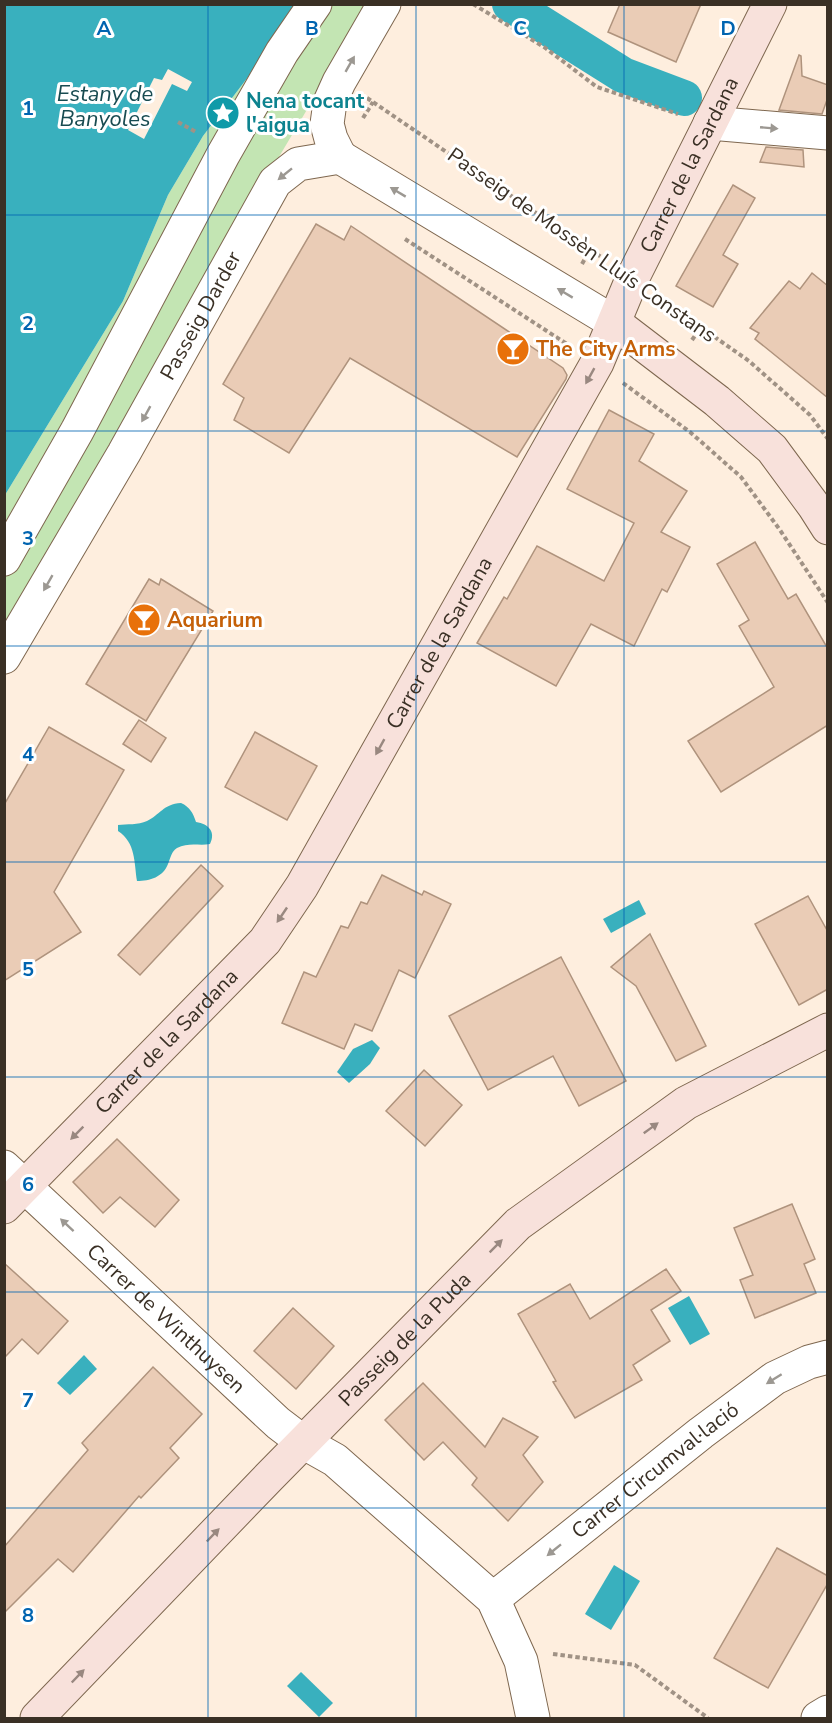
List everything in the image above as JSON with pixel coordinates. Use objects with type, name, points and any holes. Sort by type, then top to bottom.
[{"type":"main road","name":"Carrer de la Sardana","points":[[11,1187],[265,941],[308,875],[597,363],[632,279],[770,4]]},
{"type":"main road","points":[[615,323],[717,401],[772,449],[828,528]]},
{"type":"main road","name":"Passeig de la Puda","points":[[37,1719],[291,1432],[518,1224],[686,1103],[828,1030]]},
{"type":"street","points":[[4,559],[77,431],[214,145],[315,4]]},
{"type":"street","points":[[384,4],[330,102],[327,124],[340,157],[615,323]]},
{"type":"street","points":[[710,123],[828,133]]},
{"type":"street","name":"Passeig Darder","points":[[4,657],[124,453],[275,182],[298,164],[340,157]]},
{"type":"street","name":"Carrer de Winthuysen","points":[[11,1187],[291,1432],[335,1460],[493,1599]]},
{"type":"street","name":"Carrer Circumval·lació","points":[[493,1599],[701,1433],[775,1378],[809,1362],[828,1357]]},
{"type":"street","points":[[493,1599],[521,1661],[533,1719]]},
{"type":"street","points":[[818,1719],[828,1712]]},
{"type":"path","points":[[473,4],[544,47],[597,87],[659,109],[710,123]]},
{"type":"path","name":"Passeig de Mossèn Lluís Constans","points":[[339,82],[367,97],[749,361],[810,415],[828,439]]},
{"type":"path","points":[[178,122],[214,145]]},
{"type":"path","points":[[516,1650],[635,1665],[708,1719]]},
{"type":"green space","points":[[294,5],[369,5],[123,420],[5,629],[5,495],[123,301],[168,195],[203,136],[248,77]]},
{"type":"water","name":"Estany de Banyoles","points":[[5,5],[294,5],[248,77],[203,136],[168,195],[123,301],[5,495]]},
{"type":"water","points":[[181,803],[191,811],[196,822],[210,829],[212,840],[210,844],[177,848],[163,872],[151,879],[137,881],[131,847],[118,831],[118,825],[144,822],[170,805]]},
{"type":"water","points":[[639,900],[646,914],[611,933],[603,919]]},
{"type":"water","points":[[372,1040],[380,1048],[370,1064],[349,1083],[337,1072],[353,1049]]},
{"type":"water","points":[[689,1296],[710,1334],[690,1345],[668,1308]]},
{"type":"water","points":[[84,1355],[97,1369],[70,1395],[57,1383]]},
{"type":"water","points":[[614,1565],[640,1581],[611,1630],[585,1614]]},
{"type":"water","points":[[301,1672],[333,1703],[319,1717],[287,1686]]},
{"type":"pier","points":[[168,69],[192,82],[187,91],[172,84],[144,139],[128,130],[154,78],[162,80]]},
{"type":"building","points":[[620,4],[701,4],[676,62],[608,32]]},
{"type":"building","points":[[799,55],[801,56],[802,76],[828,85],[828,97],[822,114],[779,110]]},
{"type":"building","points":[[766,147],[803,150],[804,167],[760,162]]},
{"type":"building","points":[[733,185],[755,198],[723,255],[738,264],[713,307],[676,286]]},
{"type":"building","points":[[316,224],[344,240],[351,226],[563,368],[567,375],[566,379],[517,457],[350,358],[289,453],[234,420],[244,398],[223,384]]},
{"type":"building","points":[[812,273],[828,286],[828,398],[755,339],[759,333],[750,328],[789,281],[800,289]]},
{"type":"building","points":[[609,410],[654,434],[639,461],[687,491],[661,532],[690,547],[667,592],[662,589],[634,646],[591,624],[556,686],[477,643],[504,597],[507,599],[537,546],[604,581],[634,523],[567,489]]},
{"type":"building","points":[[755,542],[788,599],[796,594],[828,649],[828,725],[721,792],[688,741],[774,687],[739,626],[749,620],[717,564]]},
{"type":"building","points":[[149,579],[159,585],[161,579],[213,611],[146,721],[86,684]]},
{"type":"building","points":[[139,720],[166,738],[151,762],[123,744]]},
{"type":"building","points":[[49,727],[124,770],[54,892],[81,932],[4,981],[4,805]]},
{"type":"building","points":[[255,732],[317,766],[287,820],[225,787]]},
{"type":"building","points":[[201,865],[223,886],[140,975],[118,955]]},
{"type":"building","points":[[382,875],[422,895],[424,891],[451,904],[415,978],[399,970],[372,1031],[355,1024],[344,1049],[282,1023],[304,972],[316,977],[341,926],[348,928],[361,902],[367,904]]},
{"type":"building","points":[[808,896],[828,932],[828,989],[799,1005],[755,924]]},
{"type":"building","points":[[650,934],[706,1046],[676,1061],[636,986],[611,967]]},
{"type":"building","points":[[561,957],[626,1081],[579,1106],[553,1056],[488,1090],[449,1016]]},
{"type":"building","points":[[424,1070],[462,1105],[425,1146],[386,1111]]},
{"type":"building","points":[[117,1139],[179,1200],[155,1227],[120,1197],[103,1213],[73,1182]]},
{"type":"building","points":[[792,1204],[815,1259],[804,1264],[816,1293],[755,1318],[740,1280],[753,1275],[734,1228]]},
{"type":"building","points":[[4,1263],[68,1321],[38,1354],[22,1339],[4,1358]]},
{"type":"building","points":[[666,1269],[681,1291],[651,1310],[670,1341],[633,1365],[642,1380],[575,1418],[553,1382],[556,1381],[518,1314],[570,1284],[590,1319]]},
{"type":"building","points":[[293,1308],[334,1346],[296,1389],[254,1351]]},
{"type":"building","points":[[153,1367],[202,1414],[170,1448],[179,1458],[141,1498],[139,1496],[73,1572],[58,1559],[4,1613],[4,1547],[88,1450],[82,1443]]},
{"type":"building","points":[[423,1383],[485,1447],[503,1418],[538,1437],[523,1455],[543,1482],[508,1521],[472,1485],[477,1478],[443,1442],[424,1460],[385,1420]]},
{"type":"building","points":[[777,1548],[828,1576],[828,1583],[768,1688],[714,1658]]},
{"type":"waterway","points":[[510,4],[623,75],[684,98]]},
{"type":"place","name":"Nena tocant l'aigua","points":[[223,113]]},
{"type":"place","name":"The City Arms","points":[[513,349]]},
{"type":"place","name":"Aquarium","points":[[144,620]]}]
